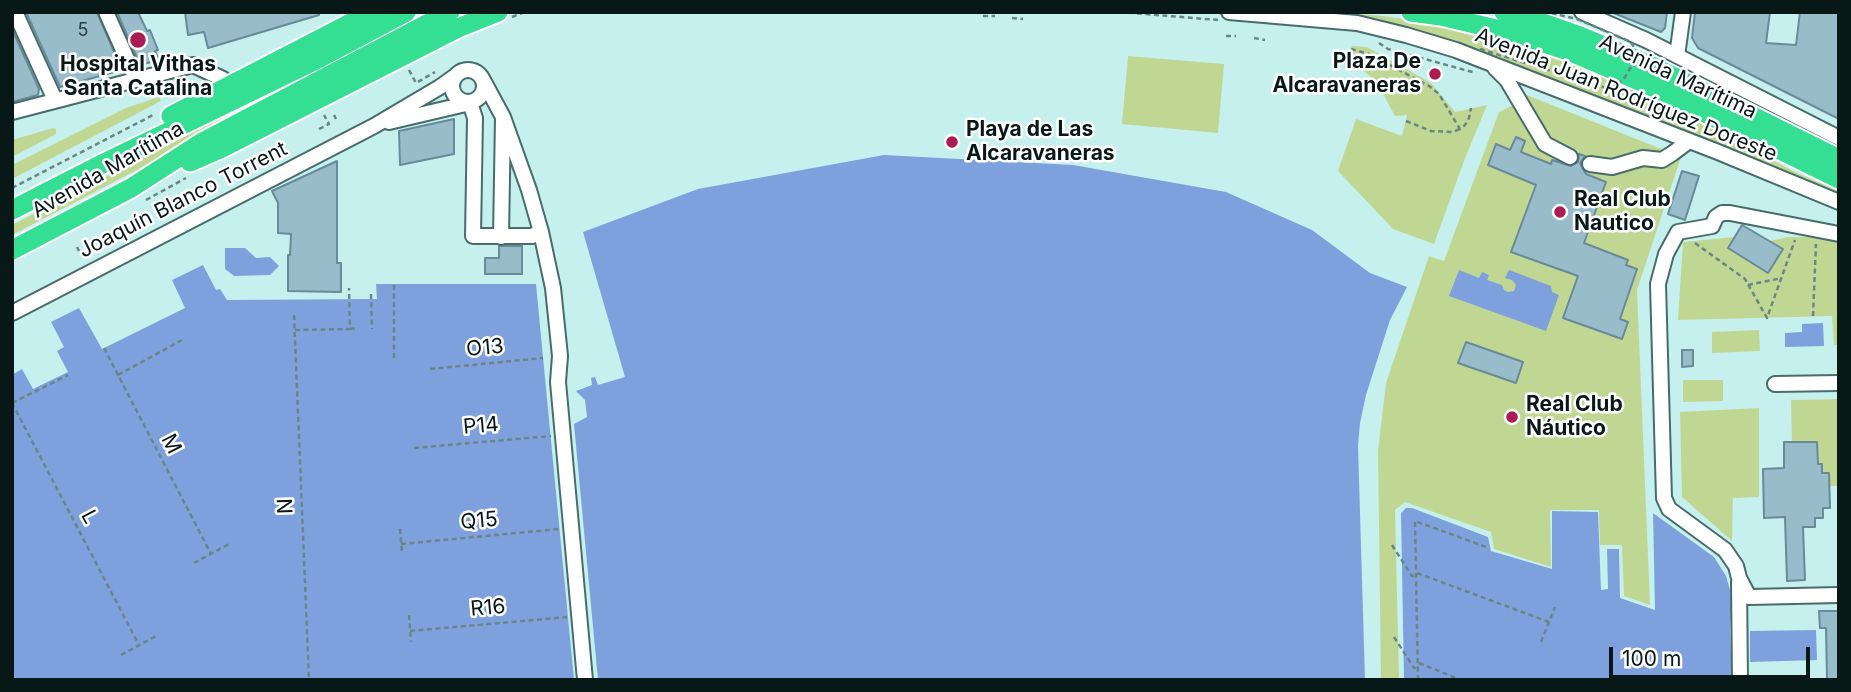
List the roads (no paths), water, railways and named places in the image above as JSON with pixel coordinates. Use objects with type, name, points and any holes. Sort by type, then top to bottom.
[{"type":"highway","points":[[98,166],[157,123],[372,12]]},
{"type":"highway","name":"Avenida Marítima","points":[[12,210],[314,61],[406,12]]},
{"type":"highway","name":"Avenida Marítima","points":[[12,250],[131,188],[201,143],[450,12]]},
{"type":"highway","points":[[131,188],[222,148],[458,28],[498,12]]},
{"type":"highway","name":"Avenida Marítima","points":[[1411,12],[1441,16],[1517,34],[1571,52],[1644,83],[1839,179]]},
{"type":"highway","name":"Avenida Marítima","points":[[1504,12],[1580,36],[1650,65],[1839,159]]},
{"type":"street","points":[[15,12],[55,100]]},
{"type":"street","points":[[106,12],[136,79]]},
{"type":"street","points":[[1582,12],[1646,40],[1839,138]]},
{"type":"street","points":[[1677,56],[1683,12]]},
{"type":"street","name":"Avenida Juan Rodríguez Doreste","points":[[1228,17],[1357,23],[1406,35],[1462,52],[1839,202]]},
{"type":"street","points":[[1489,63],[1507,80],[1545,144],[1570,157]]},
{"type":"street","points":[[12,112],[193,65],[223,79]]},
{"type":"street","points":[[483,80],[482,95],[474,102],[459,101],[452,92],[454,77],[462,71],[477,72],[483,80],[503,117],[541,232],[553,288],[560,356],[558,382],[585,680]]},
{"type":"street","name":"Joaquín Blanco Torrent","points":[[12,313],[374,126],[454,77]]},
{"type":"street","points":[[470,103],[475,118],[473,236],[532,236],[541,232]]},
{"type":"street","name":"Joaquín Blanco Torrent","points":[[374,126],[470,103]]},
{"type":"street","points":[[501,237],[503,117]]},
{"type":"street","points":[[1590,164],[1612,167],[1643,158],[1662,159],[1689,141]]},
{"type":"street","points":[[1740,680],[1739,578],[1736,565],[1725,550],[1669,509],[1664,498],[1658,284],[1666,254],[1678,232],[1712,226],[1716,217],[1722,213],[1839,234]]},
{"type":"street","points":[[1775,384],[1839,383]]},
{"type":"street","points":[[1739,578],[1749,597],[1839,594]]},
{"type":"water","points":[[884,155],[1073,165],[1226,192],[1312,230],[1370,273],[1407,287],[1390,320],[1360,423],[1358,446],[1365,680],[598,680],[574,424],[587,417],[585,400],[576,391],[592,385],[591,378],[595,377],[598,385],[625,377],[583,232],[698,189]]},
{"type":"water","points":[[225,248],[245,248],[256,258],[270,257],[279,266],[270,275],[234,276],[225,269]]},
{"type":"water","points":[[203,265],[216,290],[220,289],[227,300],[377,299],[376,284],[536,284],[574,680],[12,680],[12,375],[22,369],[33,389],[68,372],[57,351],[64,347],[51,322],[79,308],[102,349],[185,308],[172,280]]},
{"type":"water","points":[[1459,270],[1479,278],[1482,272],[1489,275],[1487,280],[1502,285],[1508,292],[1514,291],[1516,285],[1505,278],[1509,270],[1551,286],[1552,292],[1559,295],[1546,331],[1449,296]]},
{"type":"water","points":[[1823,323],[1824,346],[1785,347],[1785,333],[1802,332],[1802,324]]},
{"type":"water","points":[[1406,508],[1488,537],[1491,551],[1552,569],[1552,511],[1598,512],[1601,590],[1608,589],[1607,549],[1619,549],[1620,598],[1655,610],[1653,513],[1714,557],[1726,576],[1732,597],[1732,680],[1404,680],[1401,513]]},
{"type":"water","points":[[1816,630],[1817,660],[1750,662],[1750,631]]},
{"type":"place","name":"Hospital Vithas Santa Catalina","points":[[138,40]]},
{"type":"place","name":"Plaza De Alcaravaneras","points":[[1435,74]]},
{"type":"place","name":"Playa de Las Alcaravaneras","points":[[952,142]]},
{"type":"place","name":"Real Club Nautico","points":[[1560,212]]},
{"type":"place","name":"Real Club Náutico","points":[[1512,417]]}]
